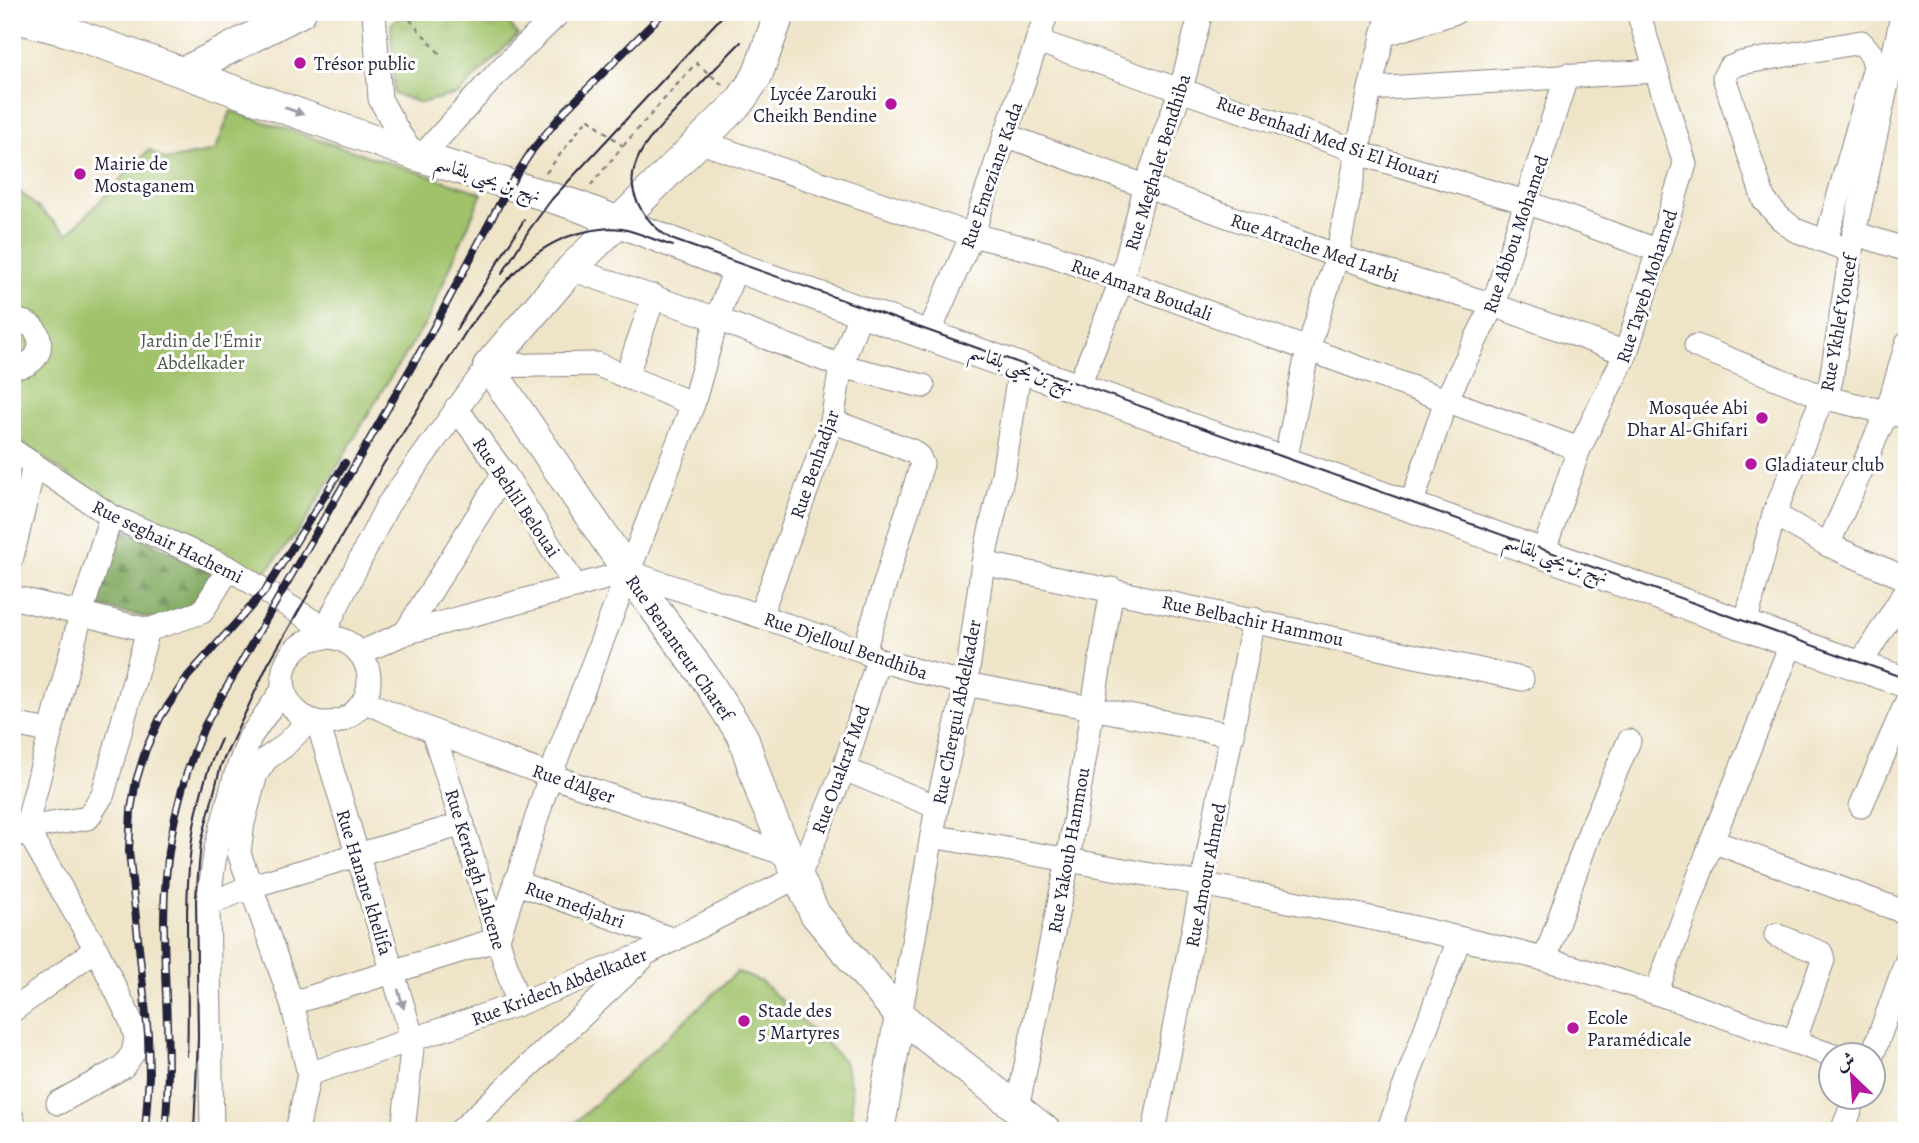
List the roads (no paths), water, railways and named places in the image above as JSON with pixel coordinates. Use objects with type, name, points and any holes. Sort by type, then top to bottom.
[{"type":"main road","points":[[184,72],[301,12]]},
{"type":"main road","points":[[488,366],[571,269],[740,101],[757,76],[780,12]]},
{"type":"main road","name":"نهج بن يحيى بلقاسم","points":[[12,17],[62,23],[184,72],[344,130],[575,205],[737,267],[1907,683]]},
{"type":"main road","points":[[12,34],[62,23]]},
{"type":"main road","points":[[244,93],[240,76],[242,66],[247,56],[274,26]]},
{"type":"main road","name":"Rue Benanteur Charef","points":[[488,366],[628,572],[706,679],[743,737],[763,798],[815,914],[900,1016],[1046,1131]]},
{"type":"main road","name":"نهج بن يحيى بلقاسم","points":[[1859,666],[1871,664],[1907,673]]},
{"type":"main road","points":[[878,1131],[900,1016]]},
{"type":"street","points":[[344,130],[363,124],[377,109],[380,99],[375,22],[388,12]]},
{"type":"street","points":[[380,99],[400,135],[418,156],[560,12]]},
{"type":"street","name":"Rue Emeziane Kada","points":[[928,335],[972,235],[1047,12]]},
{"type":"street","name":"Rue Meghalet Bendhiba","points":[[1078,388],[1121,282],[1145,188],[1181,89],[1201,12]]},
{"type":"street","points":[[1284,461],[1308,349],[1337,256],[1386,23],[1456,12]]},
{"type":"street","name":"Rue Tayeb Mohamed","points":[[1542,553],[1579,449],[1626,353],[1685,164],[1638,12]]},
{"type":"street","name":"Rue Ykhlef Youcef","points":[[1745,625],[1774,514],[1819,405],[1826,398],[1852,242],[1903,12]]},
{"type":"street","name":"Rue Benhadi Med Si El Houari","points":[[1037,41],[1344,146],[1357,153],[1526,202],[1659,251]]},
{"type":"street","points":[[1826,241],[1875,67],[1872,55],[1861,42],[1741,63],[1729,68],[1724,77],[1764,200],[1779,217],[1795,230],[1826,241],[1907,250]]},
{"type":"street","points":[[1370,89],[1656,71]]},
{"type":"street","name":"Rue Abbou Mohamed","points":[[1411,506],[1446,400],[1493,305],[1567,75]]},
{"type":"street","name":"Rue Atrache Med Larbi","points":[[1005,135],[1337,256],[1493,305],[1626,353]]},
{"type":"street","name":"Rue Amara Boudali","points":[[701,142],[972,235],[1049,254],[1579,449]]},
{"type":"street","points":[[292,1003],[498,939],[550,776],[694,404],[717,319],[737,267]]},
{"type":"street","points":[[571,269],[654,296],[841,366],[923,387]]},
{"type":"street","points":[[626,377],[654,296]]},
{"type":"street","name":"Rue Benhadjar","points":[[760,616],[832,421],[841,366],[861,311]]},
{"type":"street","points":[[12,321],[35,328],[40,342],[37,356],[32,361],[25,365],[12,366]]},
{"type":"street","points":[[1828,545],[1897,415],[1907,343]]},
{"type":"street","points":[[1696,346],[1826,398],[1897,415]]},
{"type":"street","points":[[323,633],[349,644],[360,653],[369,677],[368,690],[355,712],[332,723],[314,722],[298,713],[289,702],[284,688],[288,661],[296,650],[323,633],[387,506],[488,366],[596,364],[694,404]]},
{"type":"street","name":"Rue Chergui Abdelkader","points":[[900,1016],[937,807],[966,684],[983,563],[1003,474],[1020,368]]},
{"type":"street","name":"Rue Behlil Belouai","points":[[456,408],[504,473],[576,587]]},
{"type":"street","name":"Rue Ouakraf Med","points":[[794,866],[844,769],[922,464],[912,451],[832,421]]},
{"type":"street","name":"Rue seghair Hachemi","points":[[12,450],[111,516],[229,568],[323,633]]},
{"type":"street","points":[[12,556],[33,466]]},
{"type":"street","points":[[405,633],[504,473]]},
{"type":"street","points":[[1774,514],[1828,545],[1907,579]]},
{"type":"street","points":[[58,1102],[123,1067],[129,1061],[135,1046],[132,1023],[96,949],[19,833],[111,516]]},
{"type":"street","name":"Rue Belbachir Hammou","points":[[983,563],[1522,679]]},
{"type":"street","points":[[12,597],[148,630],[202,612],[229,568]]},
{"type":"street","points":[[360,653],[405,633],[628,572]]},
{"type":"street","name":"Rue Djelloul Bendhiba","points":[[628,572],[871,656],[966,684],[1093,706],[1233,735]]},
{"type":"street","name":"Rue Yakoub Hammou","points":[[1017,1109],[1068,860],[1112,589]]},
{"type":"street","points":[[1859,666],[1907,589]]},
{"type":"street","name":"Rue Amour Ahmed","points":[[1154,1131],[1254,620]]},
{"type":"street","points":[[19,833],[88,818],[103,794],[148,630]]},
{"type":"street","points":[[1656,993],[1712,841],[1792,642]]},
{"type":"street","points":[[212,1131],[208,904],[216,848],[235,777],[250,737],[284,688]]},
{"type":"street","name":"Rue d'Alger","points":[[363,701],[434,734],[794,866]]},
{"type":"street","points":[[1861,806],[1907,701]]},
{"type":"street","points":[[297,1131],[309,1074],[292,1003],[239,853],[243,823],[256,774],[266,759],[314,722]]},
{"type":"street","name":"Rue Hanane khelifa","points":[[314,722],[413,1040]]},
{"type":"street","points":[[12,724],[49,731]]},
{"type":"street","name":"Rue Kerdagh Lahcene","points":[[434,734],[518,1004]]},
{"type":"street","points":[[1545,959],[1590,831],[1629,741]]},
{"type":"street","points":[[844,769],[937,807]]},
{"type":"street","points":[[208,904],[252,886],[463,824]]},
{"type":"street","points":[[932,836],[1346,912],[1545,959],[1656,993],[1818,1050]]},
{"type":"street","points":[[1712,841],[1907,913]]},
{"type":"street","name":"Rue Kridech Abdelkader","points":[[309,1074],[518,1004],[649,952],[674,940],[794,866]]},
{"type":"street","name":"Rue medjahri","points":[[515,882],[674,940]]},
{"type":"street","points":[[1776,935],[1821,953],[1823,960],[1794,1042]]},
{"type":"street","points":[[1388,1131],[1459,939]]},
{"type":"street","points":[[12,1011],[96,949]]},
{"type":"street","points":[[460,1131],[649,952]]},
{"type":"street","points":[[1877,1042],[1907,960]]},
{"type":"street","points":[[403,1131],[413,1040]]},
{"type":"street","points":[[1842,1131],[1849,1112]]},
{"type":"street","points":[[12,1118],[16,1131]]},
{"type":"tram line","points":[[502,274],[552,199],[726,12]]},
{"type":"tram line","points":[[741,42],[653,135],[635,166],[633,188],[640,208],[646,217],[671,239],[1907,679]]},
{"type":"tram line","points":[[456,330],[524,220]]},
{"type":"tram line","points":[[467,330],[517,270],[547,246],[565,238],[593,230],[617,228],[673,246]]},
{"type":"tram line","points":[[194,1131],[198,1038],[196,897],[201,843],[221,765],[268,664],[381,468],[472,322]]},
{"type":"tram line","points":[[187,1056],[190,856],[206,778],[221,739]]},
{"type":"railway","points":[[165,1131],[168,1079],[164,922],[166,871],[180,797],[205,725],[427,340],[509,186],[533,149],[565,111],[664,12]]},
{"type":"railway","points":[[145,1131],[149,1076],[148,1034],[129,851],[136,781],[146,749],[161,716],[188,676],[265,591],[345,463]]},
{"type":"place","name":"Trésor public","points":[[300,63]]},
{"type":"place","name":"Lycée Zarouki Cheikh Bendine","points":[[891,104]]},
{"type":"place","name":"Mairie de Mostaganem","points":[[80,174]]},
{"type":"place","name":"Mosquée Abi Dhar Al-Ghifari","points":[[1762,418]]},
{"type":"place","name":"Gladiateur club","points":[[1751,464]]},
{"type":"place","name":"Stade des 5 Martyres","points":[[744,1021]]},
{"type":"place","name":"Ecole Paramédicale","points":[[1573,1028]]},
{"type":"park label","name":"Jardin de l'Émir Abdelkader","points":[[201,351]]}]
